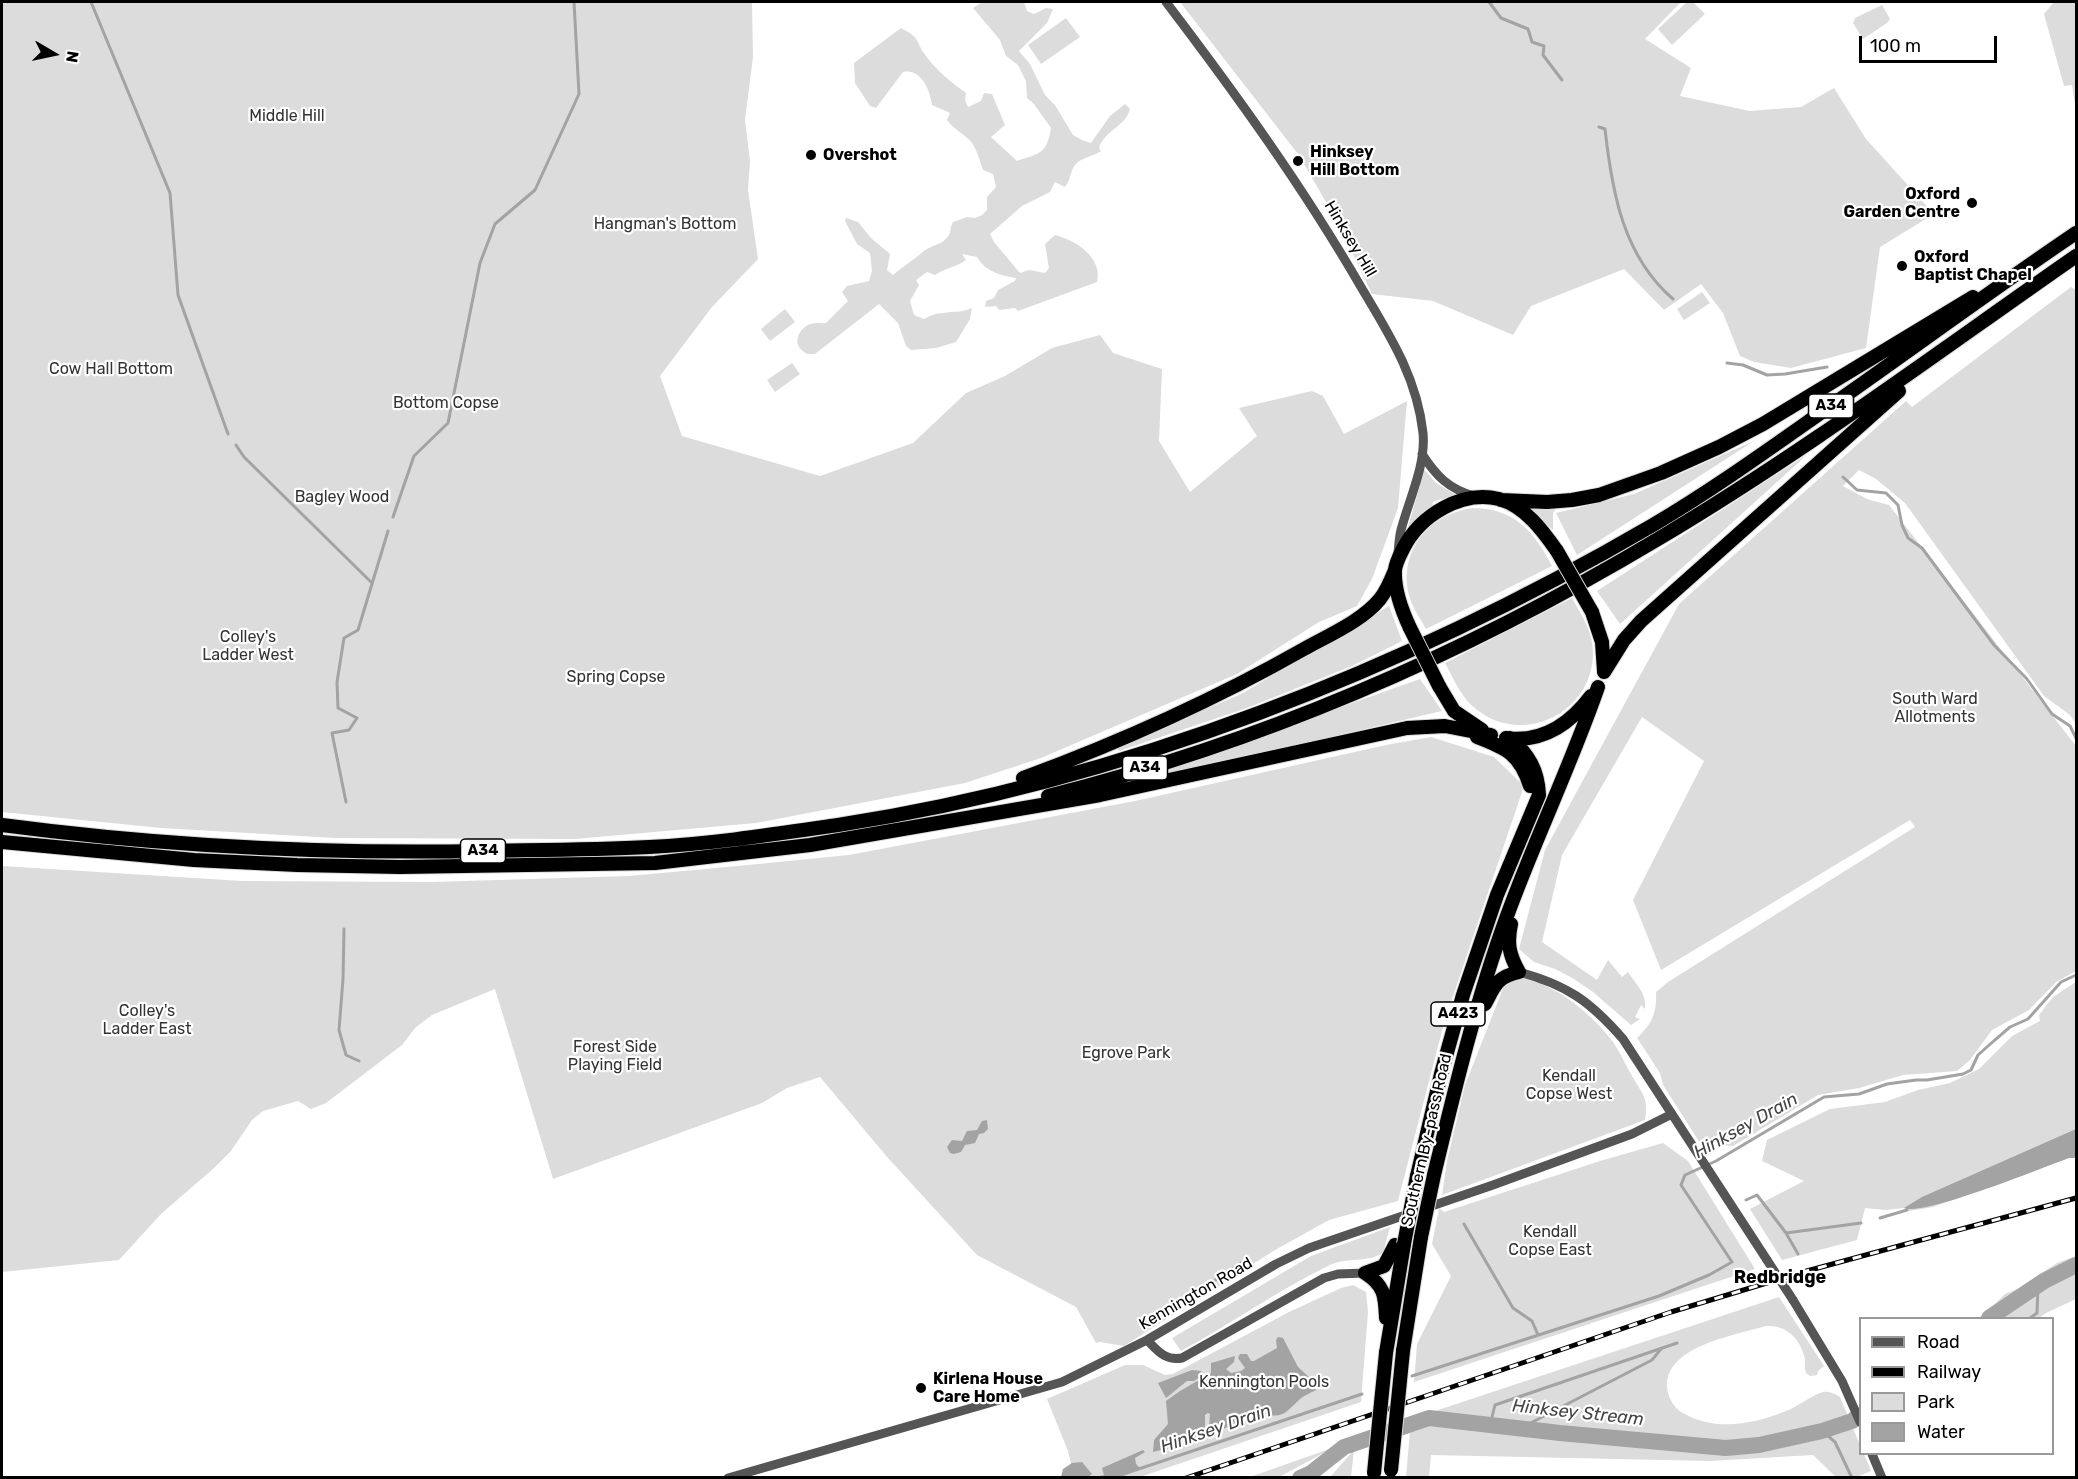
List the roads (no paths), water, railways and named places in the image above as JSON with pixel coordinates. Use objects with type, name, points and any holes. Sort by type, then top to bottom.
[{"type":"highway","name":"A34","points":[[2,825],[184,844],[288,849],[401,852],[654,847],[842,824],[962,801],[1095,767],[1261,713],[1317,691],[1443,635],[1550,581],[1679,508],[1775,445],[2076,233]]},
{"type":"highway","name":"A34","points":[[2,842],[194,860],[297,865],[400,867],[655,863],[810,845],[962,818],[1089,786],[1190,755],[1264,729],[1371,686],[1490,631],[1570,589],[1686,522],[1781,462],[2076,256]]},
{"type":"highway","points":[[962,801],[1129,737],[1235,687],[1343,627],[1380,599],[1407,542],[1418,526],[1446,507],[1479,497],[1547,502],[1572,500],[1599,495],[1661,473],[1763,424],[1957,306],[2007,280]]},
{"type":"highway","points":[[962,818],[1100,795],[1407,728],[1436,726],[1510,738],[1539,737],[1553,731],[1572,719],[1598,687],[1604,672],[1624,640],[1641,621],[1870,415],[1978,324]]},
{"type":"highway","points":[[1501,500],[1521,510],[1535,522],[1557,551],[1592,612],[1602,642],[1604,672]]},
{"type":"highway","points":[[1396,566],[1402,612],[1439,686],[1454,711],[1491,735]]},
{"type":"highway","name":"Southern By-pass Road","points":[[1391,1474],[1403,1351],[1421,1237],[1471,1028],[1517,889],[1585,727],[1598,687]]},
{"type":"highway","points":[[1462,729],[1504,748],[1520,762],[1526,771],[1531,787],[1531,804],[1527,822]]},
{"type":"highway","name":"Southern By-pass Road","points":[[1374,1475],[1399,1244],[1463,995],[1497,895],[1539,795],[1533,763],[1524,750],[1510,738]]},
{"type":"highway","points":[[1471,1028],[1498,980],[1519,972],[1511,960],[1508,940],[1517,889]]},
{"type":"highway","points":[[1365,1274],[1384,1266],[1399,1244]]},
{"type":"highway","points":[[1365,1274],[1377,1280],[1382,1288],[1385,1302],[1386,1353]]},
{"type":"street","name":"Hinksey Hill","points":[[1166,2],[1234,92],[1318,216],[1395,344],[1416,396],[1423,434],[1422,454],[1401,531],[1396,566]]},
{"type":"street","points":[[1422,454],[1438,477],[1450,486],[1479,497]]},
{"type":"street","points":[[1519,972],[1540,978],[1571,992],[1601,1015],[1623,1039],[1793,1300],[1851,1399],[1859,1419]]},
{"type":"street","name":"Kennington Road","points":[[728,1478],[1062,1382],[1147,1340],[1276,1264],[1309,1248],[1493,1185],[1632,1134],[1672,1114]]},
{"type":"street","points":[[1147,1340],[1160,1354],[1172,1360],[1182,1358],[1324,1278],[1338,1274],[1365,1274]]},
{"type":"street","points":[[1872,1455],[1882,1478]]},
{"type":"water","points":[[987,1120],[988,1129],[979,1134],[975,1143],[965,1145],[961,1152],[950,1153],[947,1147],[952,1140],[962,1141],[967,1131],[977,1130],[982,1121]]},
{"type":"water","points":[[2076,1129],[2076,1158],[2069,1158],[1958,1199],[1915,1209],[1904,1208],[1922,1197]]},
{"type":"water","points":[[1278,1337],[1283,1338],[1298,1367],[1309,1377],[1316,1390],[1302,1397],[1281,1415],[1266,1414],[1258,1418],[1250,1416],[1211,1435],[1210,1414],[1208,1413],[1205,1415],[1205,1431],[1201,1440],[1153,1452],[1154,1440],[1168,1424],[1166,1401],[1211,1373],[1211,1363],[1235,1356],[1234,1362],[1226,1369],[1231,1373],[1241,1371],[1245,1368],[1238,1358],[1240,1354],[1247,1354],[1251,1361],[1254,1361],[1277,1348]]},
{"type":"water","points":[[1192,1370],[1201,1371],[1200,1377],[1194,1381],[1187,1381],[1166,1398],[1158,1383]]},
{"type":"water","points":[[1143,1450],[1145,1452],[1135,1458],[1140,1468],[1112,1477],[1096,1477],[1104,1475],[1102,1468]]},
{"type":"water","points":[[1082,1462],[1092,1474],[1088,1477],[1061,1477],[1063,1469],[1072,1463]]},
{"type":"waterway","points":[[91,2],[170,193],[178,295],[228,434]]},
{"type":"waterway","points":[[393,517],[414,456],[448,423],[480,263],[495,224],[535,190],[579,94],[574,2]]},
{"type":"waterway","points":[[1489,2],[1501,18],[1528,29],[1532,42],[1544,46],[1543,55],[1562,80]]},
{"type":"waterway","points":[[1599,127],[1605,129],[1616,199],[1631,243],[1656,282],[1673,299]]},
{"type":"waterway","points":[[1727,363],[1743,365],[1767,375],[1827,367]]},
{"type":"waterway","points":[[236,445],[244,457],[371,582]]},
{"type":"waterway","points":[[1843,477],[1857,490],[1886,493],[1898,505],[1902,525],[1908,538],[1922,548],[1994,645],[2027,679],[2052,714],[2070,726],[2076,738]]},
{"type":"waterway","points":[[346,802],[332,733],[349,730],[357,718],[338,708],[337,682],[344,638],[358,630],[388,531]]},
{"type":"waterway","points":[[344,929],[339,1030],[346,1055],[359,1061]]},
{"type":"waterway","name":"Hinksey Drain","points":[[1412,1376],[1659,1296],[1709,1275],[1732,1262],[1681,1185],[1685,1175],[1716,1161],[1824,1097],[1859,1094],[1887,1084],[1927,1080],[1963,1074],[1971,1070],[1978,1055],[2010,1027],[2028,1019],[2061,982],[2076,975]]},
{"type":"waterway","points":[[1746,1200],[1757,1195],[1786,1233],[1861,1223]]},
{"type":"waterway","points":[[1880,1218],[1907,1210]]},
{"type":"waterway","points":[[1464,1224],[1513,1308],[1532,1321],[1538,1335]]},
{"type":"waterway","points":[[1786,1233],[1798,1254]]},
{"type":"waterway","points":[[1159,1318],[1247,1259]]},
{"type":"waterway","name":"Hinksey Stream","points":[[1990,1317],[2044,1281],[2076,1265]]},
{"type":"waterway","points":[[2031,1317],[2037,1313],[2038,1285]]},
{"type":"waterway","points":[[1490,1425],[1495,1405],[1677,1343]]},
{"type":"waterway","points":[[1521,1428],[1652,1360],[1661,1349]]},
{"type":"waterway","name":"Hinksey Drain","points":[[1112,1478],[1362,1394]]},
{"type":"waterway","name":"Hinksey Stream","points":[[1300,1478],[1311,1473],[1344,1447],[1429,1418],[1726,1448],[1759,1445],[1822,1431],[1852,1421],[1859,1416]]},
{"type":"waterway","points":[[1822,1431],[1835,1442],[1852,1478]]},
{"type":"railway","points":[[1186,1478],[1671,1312],[1803,1272],[2076,1198]]},
{"type":"place","name":"Overshot","points":[[811,155]]},
{"type":"place","name":"Hinksey Hill Bottom","points":[[1298,161]]},
{"type":"place","name":"Oxford Garden Centre","points":[[1972,203]]},
{"type":"place","name":"Oxford Baptist Chapel","points":[[1902,266]]},
{"type":"place","name":"Kirlena House Care Home","points":[[921,1388]]},
{"type":"district","name":"Redbridge","points":[[1780,1278]]},
{"type":"park label","name":"Middle Hill","points":[[287,116]]},
{"type":"park label","name":"Hangman's Bottom","points":[[665,224]]},
{"type":"park label","name":"Cow Hall Bottom","points":[[111,369]]},
{"type":"park label","name":"Bottom Copse","points":[[446,403]]},
{"type":"park label","name":"Bagley Wood","points":[[342,497]]},
{"type":"park label","name":"Colley's Ladder West","points":[[248,646]]},
{"type":"park label","name":"Spring Copse","points":[[616,677]]},
{"type":"park label","name":"South Ward Allotments","points":[[1935,708]]},
{"type":"park label","name":"Colley's Ladder East","points":[[147,1020]]},
{"type":"park label","name":"Egrove Park","points":[[1126,1053]]},
{"type":"park label","name":"Forest Side Playing Field","points":[[615,1056]]},
{"type":"park label","name":"Kendall Copse West","points":[[1569,1085]]},
{"type":"park label","name":"Kendall Copse East","points":[[1550,1241]]},
{"type":"park label","name":"Kennington Pools","points":[[1264,1382]]}]
